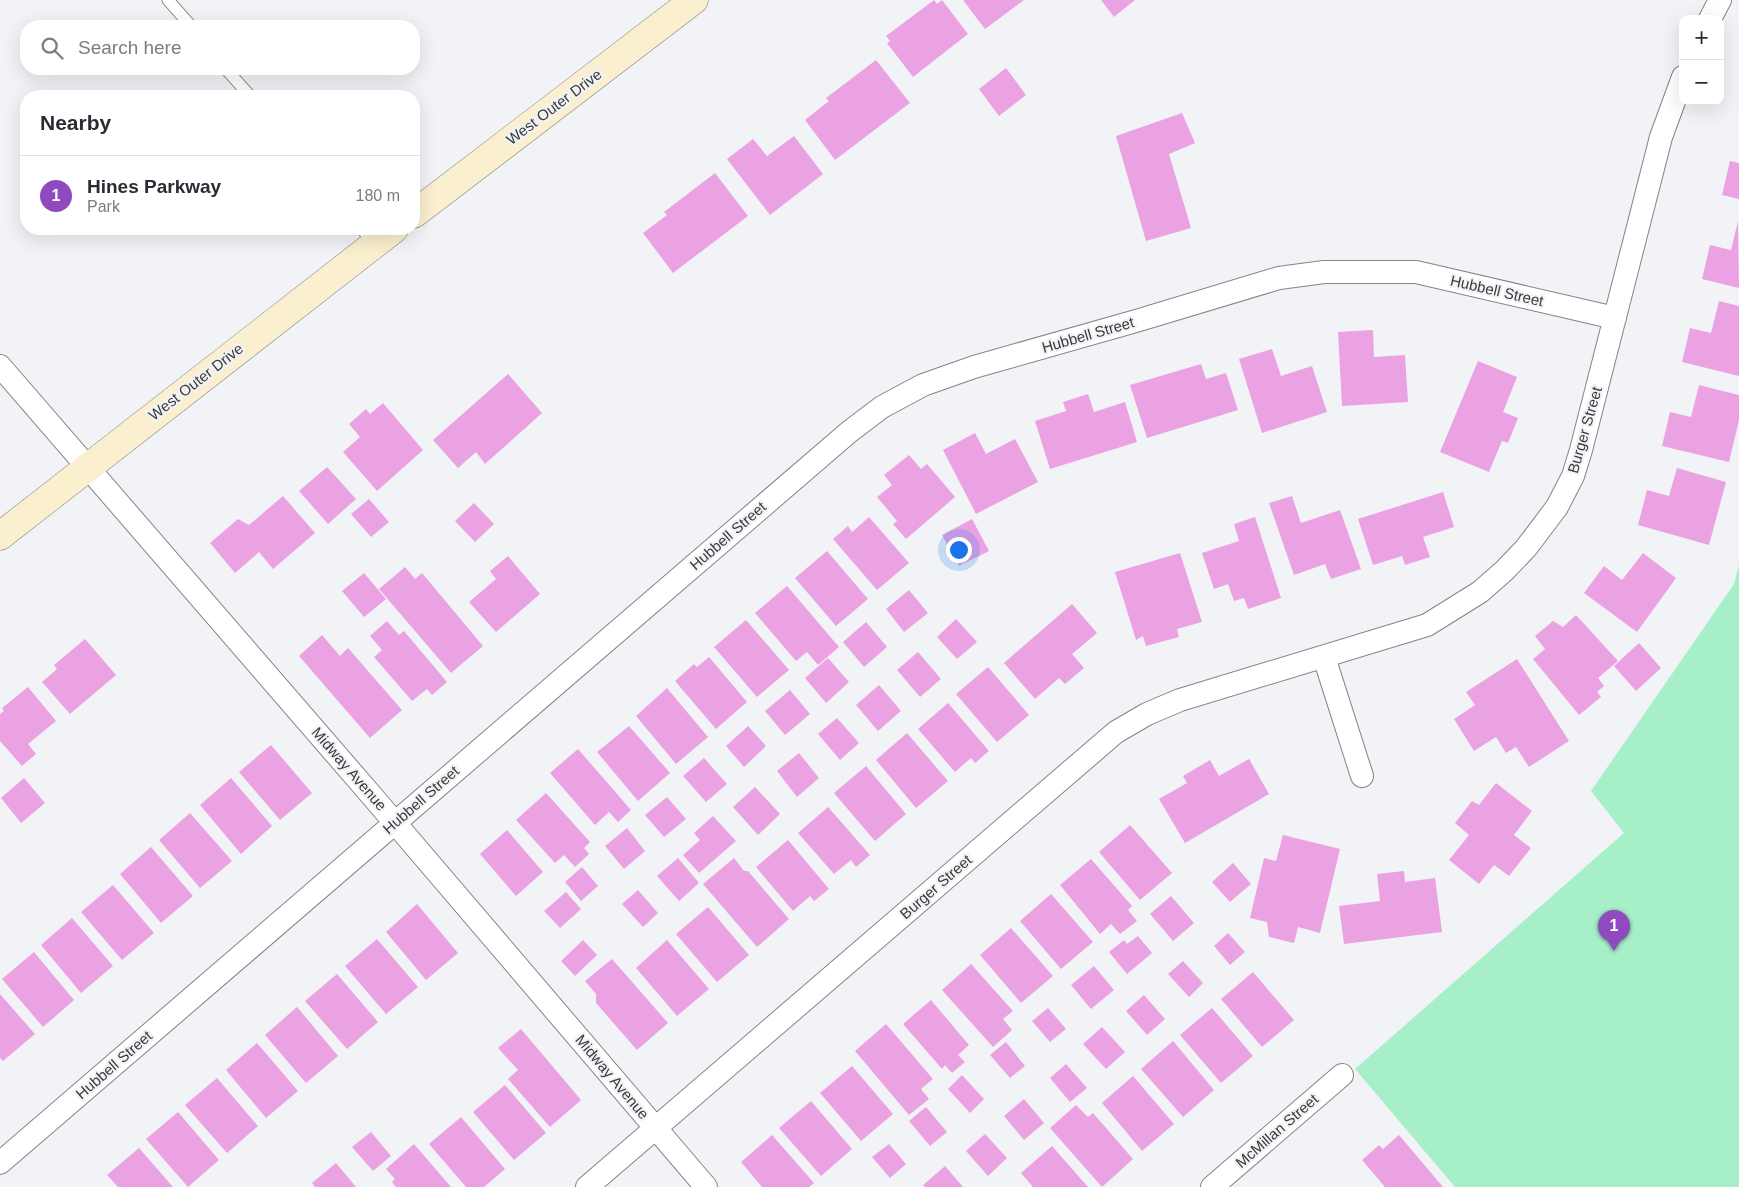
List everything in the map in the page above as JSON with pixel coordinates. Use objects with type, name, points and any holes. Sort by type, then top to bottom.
[{"type":"main road","name":"West Outer Drive","points":[[420,209],[694,0]]},
{"type":"main road","name":"West Outer Drive","points":[[0,536],[375,235]]},
{"type":"street","points":[[1712,15],[1720,0]]},
{"type":"street","name":"Burger Street","points":[[586,1187],[1116,732],[1146,714],[1180,700],[1427,625],[1480,592],[1504,571],[1526,548],[1557,507],[1572,476],[1581,450],[1661,137],[1679,88]]},
{"type":"street","name":"Hubbell Street","points":[[0,1163],[849,432],[882,407],[923,385],[974,367],[1279,278],[1324,272],[1416,272],[1615,318]]},
{"type":"street","name":"Midway Avenue","points":[[0,366],[395,823],[706,1187]]},
{"type":"street","points":[[1324,657],[1362,776]]},
{"type":"street","name":"McMillan Street","points":[[1212,1187],[1342,1075]]},
{"type":"lane","points":[[168,0],[185,20]]},
{"type":"lane","points":[[231,75],[245,90]]},
{"type":"green space","points":[[1739,565],[1739,1187],[1455,1187],[1355,1069],[1624,833],[1591,791],[1734,584]]},
{"type":"building","points":[[934,0],[937,4],[942,0],[968,34],[913,77],[887,43],[890,41],[886,36]]},
{"type":"building","points":[[963,0],[1024,0],[985,29]]},
{"type":"building","points":[[1101,0],[1135,0],[1114,17]]},
{"type":"building","points":[[876,60],[910,103],[835,160],[805,120],[829,101],[826,98]]},
{"type":"building","points":[[1006,68],[1026,95],[999,116],[979,89]]},
{"type":"building","points":[[1182,113],[1195,143],[1169,154],[1191,228],[1146,241],[1116,136]]},
{"type":"building","points":[[794,136],[823,174],[770,215],[727,159],[753,139],[767,156]]},
{"type":"building","points":[[1730,161],[1739,163],[1739,199],[1722,195]]},
{"type":"building","points":[[715,173],[748,216],[673,273],[643,233],[667,215],[664,212]]},
{"type":"building","points":[[1738,221],[1739,288],[1702,279],[1710,245],[1731,250]]},
{"type":"building","points":[[1719,301],[1739,306],[1739,376],[1682,362],[1690,328],[1711,333]]},
{"type":"building","points":[[1373,330],[1374,357],[1405,355],[1408,402],[1342,406],[1338,332]]},
{"type":"building","points":[[1272,349],[1281,376],[1312,366],[1327,412],[1262,433],[1239,359]]},
{"type":"building","points":[[1478,361],[1517,377],[1503,412],[1518,418],[1508,443],[1502,441],[1489,472],[1440,452]]},
{"type":"building","points":[[1201,364],[1206,379],[1226,373],[1238,410],[1147,438],[1130,385]]},
{"type":"building","points":[[508,374],[542,413],[485,464],[476,452],[458,468],[433,440]]},
{"type":"building","points":[[1699,385],[1739,395],[1739,420],[1729,462],[1662,446],[1670,412],[1691,417]]},
{"type":"building","points":[[1088,394],[1094,412],[1125,402],[1137,442],[1050,469],[1035,421],[1066,411],[1063,402]]},
{"type":"building","points":[[383,403],[423,450],[377,491],[343,452],[360,437],[349,424],[366,409],[370,414]]},
{"type":"building","points":[[975,433],[986,454],[1015,439],[1038,482],[976,514],[943,450]]},
{"type":"building","points":[[909,455],[921,469],[927,464],[955,497],[906,539],[893,524],[897,521],[877,497],[892,485],[884,475]]},
{"type":"building","points":[[327,467],[356,499],[328,524],[299,491]]},
{"type":"building","points":[[1677,468],[1726,482],[1709,545],[1638,525],[1647,490],[1669,496]]},
{"type":"building","points":[[1443,492],[1454,527],[1423,537],[1430,557],[1405,565],[1402,556],[1373,565],[1358,519]]},
{"type":"building","points":[[283,496],[315,533],[273,569],[259,552],[235,573],[210,543],[238,519],[249,525]]},
{"type":"building","points":[[1292,496],[1301,523],[1340,510],[1361,569],[1331,579],[1325,564],[1294,575],[1269,503]]},
{"type":"building","points":[[369,499],[389,522],[371,537],[351,514]]},
{"type":"building","points":[[474,503],[494,524],[475,542],[455,521]]},
{"type":"building","points":[[869,517],[909,563],[877,590],[833,539],[848,526],[852,532]]},
{"type":"building","points":[[1255,517],[1281,598],[1248,609],[1244,598],[1234,601],[1228,584],[1214,589],[1202,553],[1239,541],[1234,524]]},
{"type":"building","points":[[972,519],[989,551],[959,566],[942,535]]},
{"type":"building","points":[[827,551],[868,599],[836,626],[795,578]]},
{"type":"building","points":[[1180,553],[1202,622],[1177,629],[1179,637],[1146,646],[1143,636],[1136,640],[1115,572]]},
{"type":"building","points":[[1643,553],[1676,578],[1637,632],[1584,593],[1604,566],[1622,580]]},
{"type":"building","points":[[508,556],[540,594],[496,632],[469,602],[496,579],[490,571]]},
{"type":"building","points":[[405,567],[415,579],[422,573],[483,646],[451,673],[379,589]]},
{"type":"building","points":[[364,573],[386,599],[364,617],[342,591]]},
{"type":"building","points":[[787,586],[839,647],[818,665],[807,652],[796,661],[755,613]]},
{"type":"building","points":[[909,590],[928,613],[904,632],[886,609]]},
{"type":"building","points":[[1072,604],[1097,633],[1072,654],[1084,668],[1065,684],[1059,678],[1035,699],[1004,663]]},
{"type":"building","points":[[1576,615],[1618,661],[1598,678],[1604,686],[1597,692],[1601,697],[1579,715],[1533,659],[1545,649],[1535,636],[1553,621],[1563,627]]},
{"type":"building","points":[[956,619],[977,642],[957,659],[937,637]]},
{"type":"building","points":[[746,620],[789,670],[757,697],[714,647]]},
{"type":"building","points":[[387,621],[399,635],[404,631],[447,682],[432,695],[427,689],[412,701],[374,657],[382,650],[370,636]]},
{"type":"building","points":[[866,622],[887,647],[864,667],[843,642]]},
{"type":"building","points":[[322,635],[340,656],[348,648],[402,710],[370,738],[299,656]]},
{"type":"building","points":[[85,639],[116,675],[70,714],[42,682],[57,669],[54,665]]},
{"type":"building","points":[[1639,643],[1661,668],[1636,691],[1614,666]]},
{"type":"building","points":[[918,652],[941,679],[920,697],[897,670]]},
{"type":"building","points":[[709,657],[747,702],[716,729],[675,681],[694,664],[697,667]]},
{"type":"building","points":[[828,658],[849,682],[826,703],[805,678]]},
{"type":"building","points":[[1517,659],[1569,741],[1529,767],[1516,747],[1506,753],[1496,737],[1474,751],[1454,719],[1475,705],[1466,692]]},
{"type":"building","points":[[988,667],[1029,715],[997,742],[956,694]]},
{"type":"building","points":[[879,685],[901,711],[878,731],[856,705]]},
{"type":"building","points":[[28,687],[56,721],[28,744],[36,754],[22,766],[0,741],[0,714],[4,711],[2,708]]},
{"type":"building","points":[[667,688],[708,737],[676,764],[636,716]]},
{"type":"building","points":[[790,690],[810,714],[785,735],[765,711]]},
{"type":"building","points":[[948,703],[989,751],[975,763],[971,758],[955,772],[918,729]]},
{"type":"building","points":[[837,718],[859,743],[840,760],[818,734]]},
{"type":"building","points":[[629,726],[670,773],[638,801],[597,752]]},
{"type":"building","points":[[748,726],[766,746],[744,767],[726,746]]},
{"type":"building","points":[[907,733],[948,781],[916,808],[876,760]]},
{"type":"building","points":[[271,745],[312,793],[280,820],[239,772]]},
{"type":"building","points":[[578,749],[631,810],[618,822],[609,812],[595,825],[550,773]]},
{"type":"building","points":[[799,753],[819,778],[797,797],[777,771]]},
{"type":"building","points":[[704,758],[727,784],[706,802],[683,776]]},
{"type":"building","points":[[1249,759],[1269,794],[1185,843],[1159,799],[1187,783],[1183,776],[1210,760],[1219,776]]},
{"type":"building","points":[[866,766],[906,814],[875,841],[834,793]]},
{"type":"building","points":[[24,778],[45,803],[21,823],[1,798]]},
{"type":"building","points":[[231,778],[272,826],[241,854],[200,805]]},
{"type":"building","points":[[1496,783],[1532,811],[1514,835],[1531,848],[1509,876],[1494,865],[1479,884],[1449,860],[1469,835],[1455,823],[1472,801],[1479,805]]},
{"type":"building","points":[[755,787],[780,814],[758,835],[733,807]]},
{"type":"building","points":[[546,793],[590,842],[584,848],[589,854],[575,867],[564,855],[555,863],[516,820]]},
{"type":"building","points":[[667,797],[686,819],[664,837],[645,815]]},
{"type":"building","points":[[828,807],[870,855],[856,867],[851,860],[834,874],[798,833]]},
{"type":"building","points":[[190,813],[232,861],[200,888],[159,840]]},
{"type":"building","points":[[713,816],[736,841],[699,873],[683,855],[700,840],[694,833]]},
{"type":"building","points":[[1130,825],[1172,873],[1140,900],[1099,852]]},
{"type":"building","points":[[627,828],[645,851],[624,869],[605,846]]},
{"type":"building","points":[[507,830],[543,872],[516,896],[480,854]]},
{"type":"building","points":[[1283,835],[1340,849],[1320,933],[1298,927],[1294,943],[1269,937],[1267,922],[1250,918],[1264,858],[1276,861]]},
{"type":"building","points":[[788,840],[829,889],[814,901],[810,896],[793,911],[756,867]]},
{"type":"building","points":[[151,847],[193,896],[161,923],[120,874]]},
{"type":"building","points":[[678,858],[699,883],[679,901],[657,876]]},
{"type":"building","points":[[734,858],[744,871],[748,871],[789,919],[757,947],[703,884]]},
{"type":"building","points":[[1091,859],[1132,906],[1128,910],[1137,921],[1120,934],[1111,924],[1100,934],[1060,885]]},
{"type":"building","points":[[1233,863],[1251,884],[1230,902],[1212,882]]},
{"type":"building","points":[[582,867],[598,886],[581,901],[565,882]]},
{"type":"building","points":[[1404,871],[1405,882],[1435,878],[1442,932],[1344,944],[1339,906],[1380,901],[1377,874]]},
{"type":"building","points":[[113,885],[154,933],[122,960],[81,912]]},
{"type":"building","points":[[638,890],[658,913],[643,927],[622,904]]},
{"type":"building","points":[[566,892],[581,909],[560,928],[544,911]]},
{"type":"building","points":[[1051,894],[1093,942],[1061,969],[1020,921]]},
{"type":"building","points":[[1171,896],[1194,923],[1173,941],[1150,914]]},
{"type":"building","points":[[417,904],[458,953],[426,980],[386,932]]},
{"type":"building","points":[[708,907],[749,955],[717,982],[676,934]]},
{"type":"building","points":[[72,918],[113,966],[81,993],[41,945]]},
{"type":"building","points":[[1011,928],[1053,976],[1021,1003],[980,955]]},
{"type":"building","points":[[1228,933],[1245,952],[1230,965],[1214,946]]},
{"type":"building","points":[[1138,936],[1152,953],[1127,974],[1109,952],[1124,940],[1127,944]]},
{"type":"building","points":[[377,939],[418,987],[386,1014],[345,966]]},
{"type":"building","points":[[583,940],[597,955],[575,976],[561,961]]},
{"type":"building","points":[[667,940],[709,989],[677,1016],[636,968]]},
{"type":"building","points":[[34,952],[74,1000],[43,1027],[2,979]]},
{"type":"building","points":[[612,959],[668,1023],[637,1050],[596,1003],[596,994],[585,981]]},
{"type":"building","points":[[1183,961],[1203,983],[1189,997],[1168,974]]},
{"type":"building","points":[[971,964],[1013,1011],[1003,1019],[1012,1030],[993,1047],[942,990]]},
{"type":"building","points":[[1094,966],[1114,990],[1091,1009],[1071,985]]},
{"type":"building","points":[[1253,972],[1294,1020],[1262,1047],[1221,999]]},
{"type":"building","points":[[337,974],[378,1022],[347,1049],[305,1001]]},
{"type":"building","points":[[0,994],[35,1034],[3,1061],[0,1058]]},
{"type":"building","points":[[1144,995],[1165,1019],[1147,1035],[1126,1011]]},
{"type":"building","points":[[931,1000],[969,1045],[958,1055],[965,1062],[952,1073],[945,1065],[942,1069],[903,1024]]},
{"type":"building","points":[[297,1007],[338,1056],[306,1083],[265,1035]]},
{"type":"building","points":[[1048,1008],[1066,1029],[1050,1042],[1032,1021]]},
{"type":"building","points":[[1212,1008],[1253,1056],[1221,1083],[1180,1035]]},
{"type":"building","points":[[886,1024],[933,1079],[921,1089],[929,1099],[909,1115],[855,1051]]},
{"type":"building","points":[[1102,1027],[1125,1052],[1106,1069],[1083,1044]]},
{"type":"building","points":[[521,1029],[581,1100],[550,1127],[508,1079],[518,1070],[498,1048]]},
{"type":"building","points":[[1173,1041],[1214,1090],[1183,1117],[1141,1069]]},
{"type":"building","points":[[1006,1042],[1025,1066],[1010,1078],[990,1055]]},
{"type":"building","points":[[257,1043],[298,1091],[266,1118],[226,1070]]},
{"type":"building","points":[[1066,1064],[1087,1088],[1070,1102],[1050,1078]]},
{"type":"building","points":[[852,1066],[893,1114],[861,1141],[820,1093]]},
{"type":"building","points":[[962,1075],[984,1099],[970,1113],[948,1089]]},
{"type":"building","points":[[1133,1076],[1174,1124],[1142,1151],[1102,1103]]},
{"type":"building","points":[[217,1078],[258,1126],[227,1153],[185,1105]]},
{"type":"building","points":[[505,1085],[546,1133],[514,1160],[473,1112]]},
{"type":"building","points":[[1024,1099],[1044,1123],[1024,1140],[1004,1116]]},
{"type":"building","points":[[811,1101],[852,1149],[821,1176],[779,1128]]},
{"type":"building","points":[[1076,1105],[1088,1117],[1093,1113],[1133,1159],[1102,1187],[1050,1128]]},
{"type":"building","points":[[926,1107],[947,1132],[930,1146],[909,1121]]},
{"type":"building","points":[[178,1112],[219,1160],[188,1187],[146,1139]]},
{"type":"building","points":[[461,1117],[505,1169],[484,1187],[466,1187],[429,1144]]},
{"type":"building","points":[[371,1132],[391,1156],[373,1171],[352,1147]]},
{"type":"building","points":[[985,1134],[1007,1158],[988,1176],[966,1151]]},
{"type":"building","points":[[772,1135],[814,1183],[809,1187],[762,1187],[741,1162]]},
{"type":"building","points":[[1399,1135],[1443,1187],[1385,1187],[1362,1160],[1379,1145],[1383,1149]]},
{"type":"building","points":[[414,1144],[451,1187],[396,1187],[392,1182],[395,1179],[386,1169]]},
{"type":"building","points":[[889,1144],[906,1164],[890,1178],[872,1157]]},
{"type":"building","points":[[1052,1146],[1088,1187],[1033,1187],[1021,1173]]},
{"type":"building","points":[[139,1148],[173,1187],[118,1187],[107,1175]]},
{"type":"building","points":[[336,1163],[356,1187],[315,1187],[312,1183]]},
{"type":"building","points":[[945,1166],[963,1187],[925,1187],[923,1185]]},
{"type":"place","name":"Hines Parkway","points":[[1614,951]]}]
